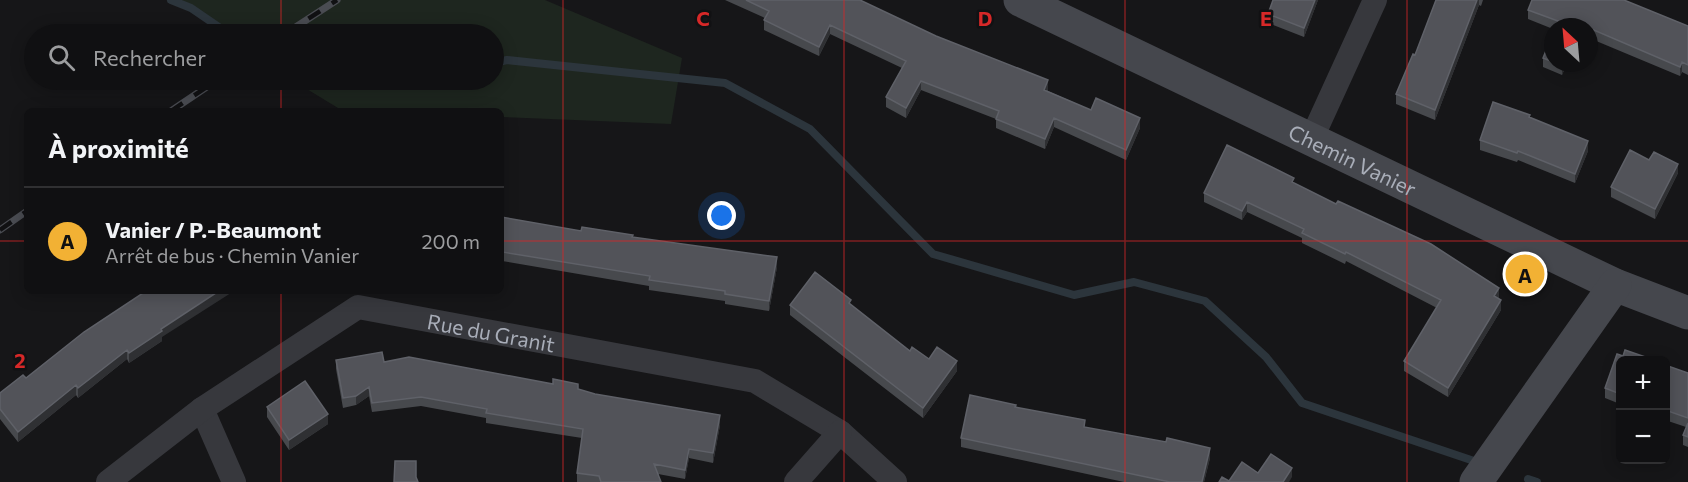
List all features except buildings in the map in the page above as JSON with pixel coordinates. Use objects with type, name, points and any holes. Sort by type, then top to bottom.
[{"type":"street","name":"Chemin Vanier","points":[[1020,0],[1615,285],[1688,313]]},
{"type":"street","points":[[1311,140],[1375,0]]},
{"type":"street","points":[[1476,482],[1615,285]]},
{"type":"street","name":"Rue du Granit","points":[[108,482],[202,410],[358,307],[755,381],[840,432],[895,482]]},
{"type":"street","points":[[202,410],[234,482]]},
{"type":"street","points":[[796,482],[840,432]]},
{"type":"shaded area","points":[[171,0],[545,0],[682,58],[671,124],[504,117],[504,108],[338,108],[308,90],[504,90],[504,24],[211,24],[191,8]]},
{"type":"waterway","points":[[171,0],[191,8],[214,24]]},
{"type":"waterway","points":[[504,61],[725,83],[810,129],[933,254],[1074,295],[1134,282],[1205,301],[1266,357],[1302,403],[1480,463]]},
{"type":"waterway","points":[[1528,479],[1537,482]]},
{"type":"railway","points":[[300,24],[337,0]]},
{"type":"railway","points":[[175,108],[202,90]]},
{"type":"railway","points":[[0,230],[24,213]]},
{"type":"place","name":"Vanier / P.-Beaumont","points":[[1525,274]]}]
